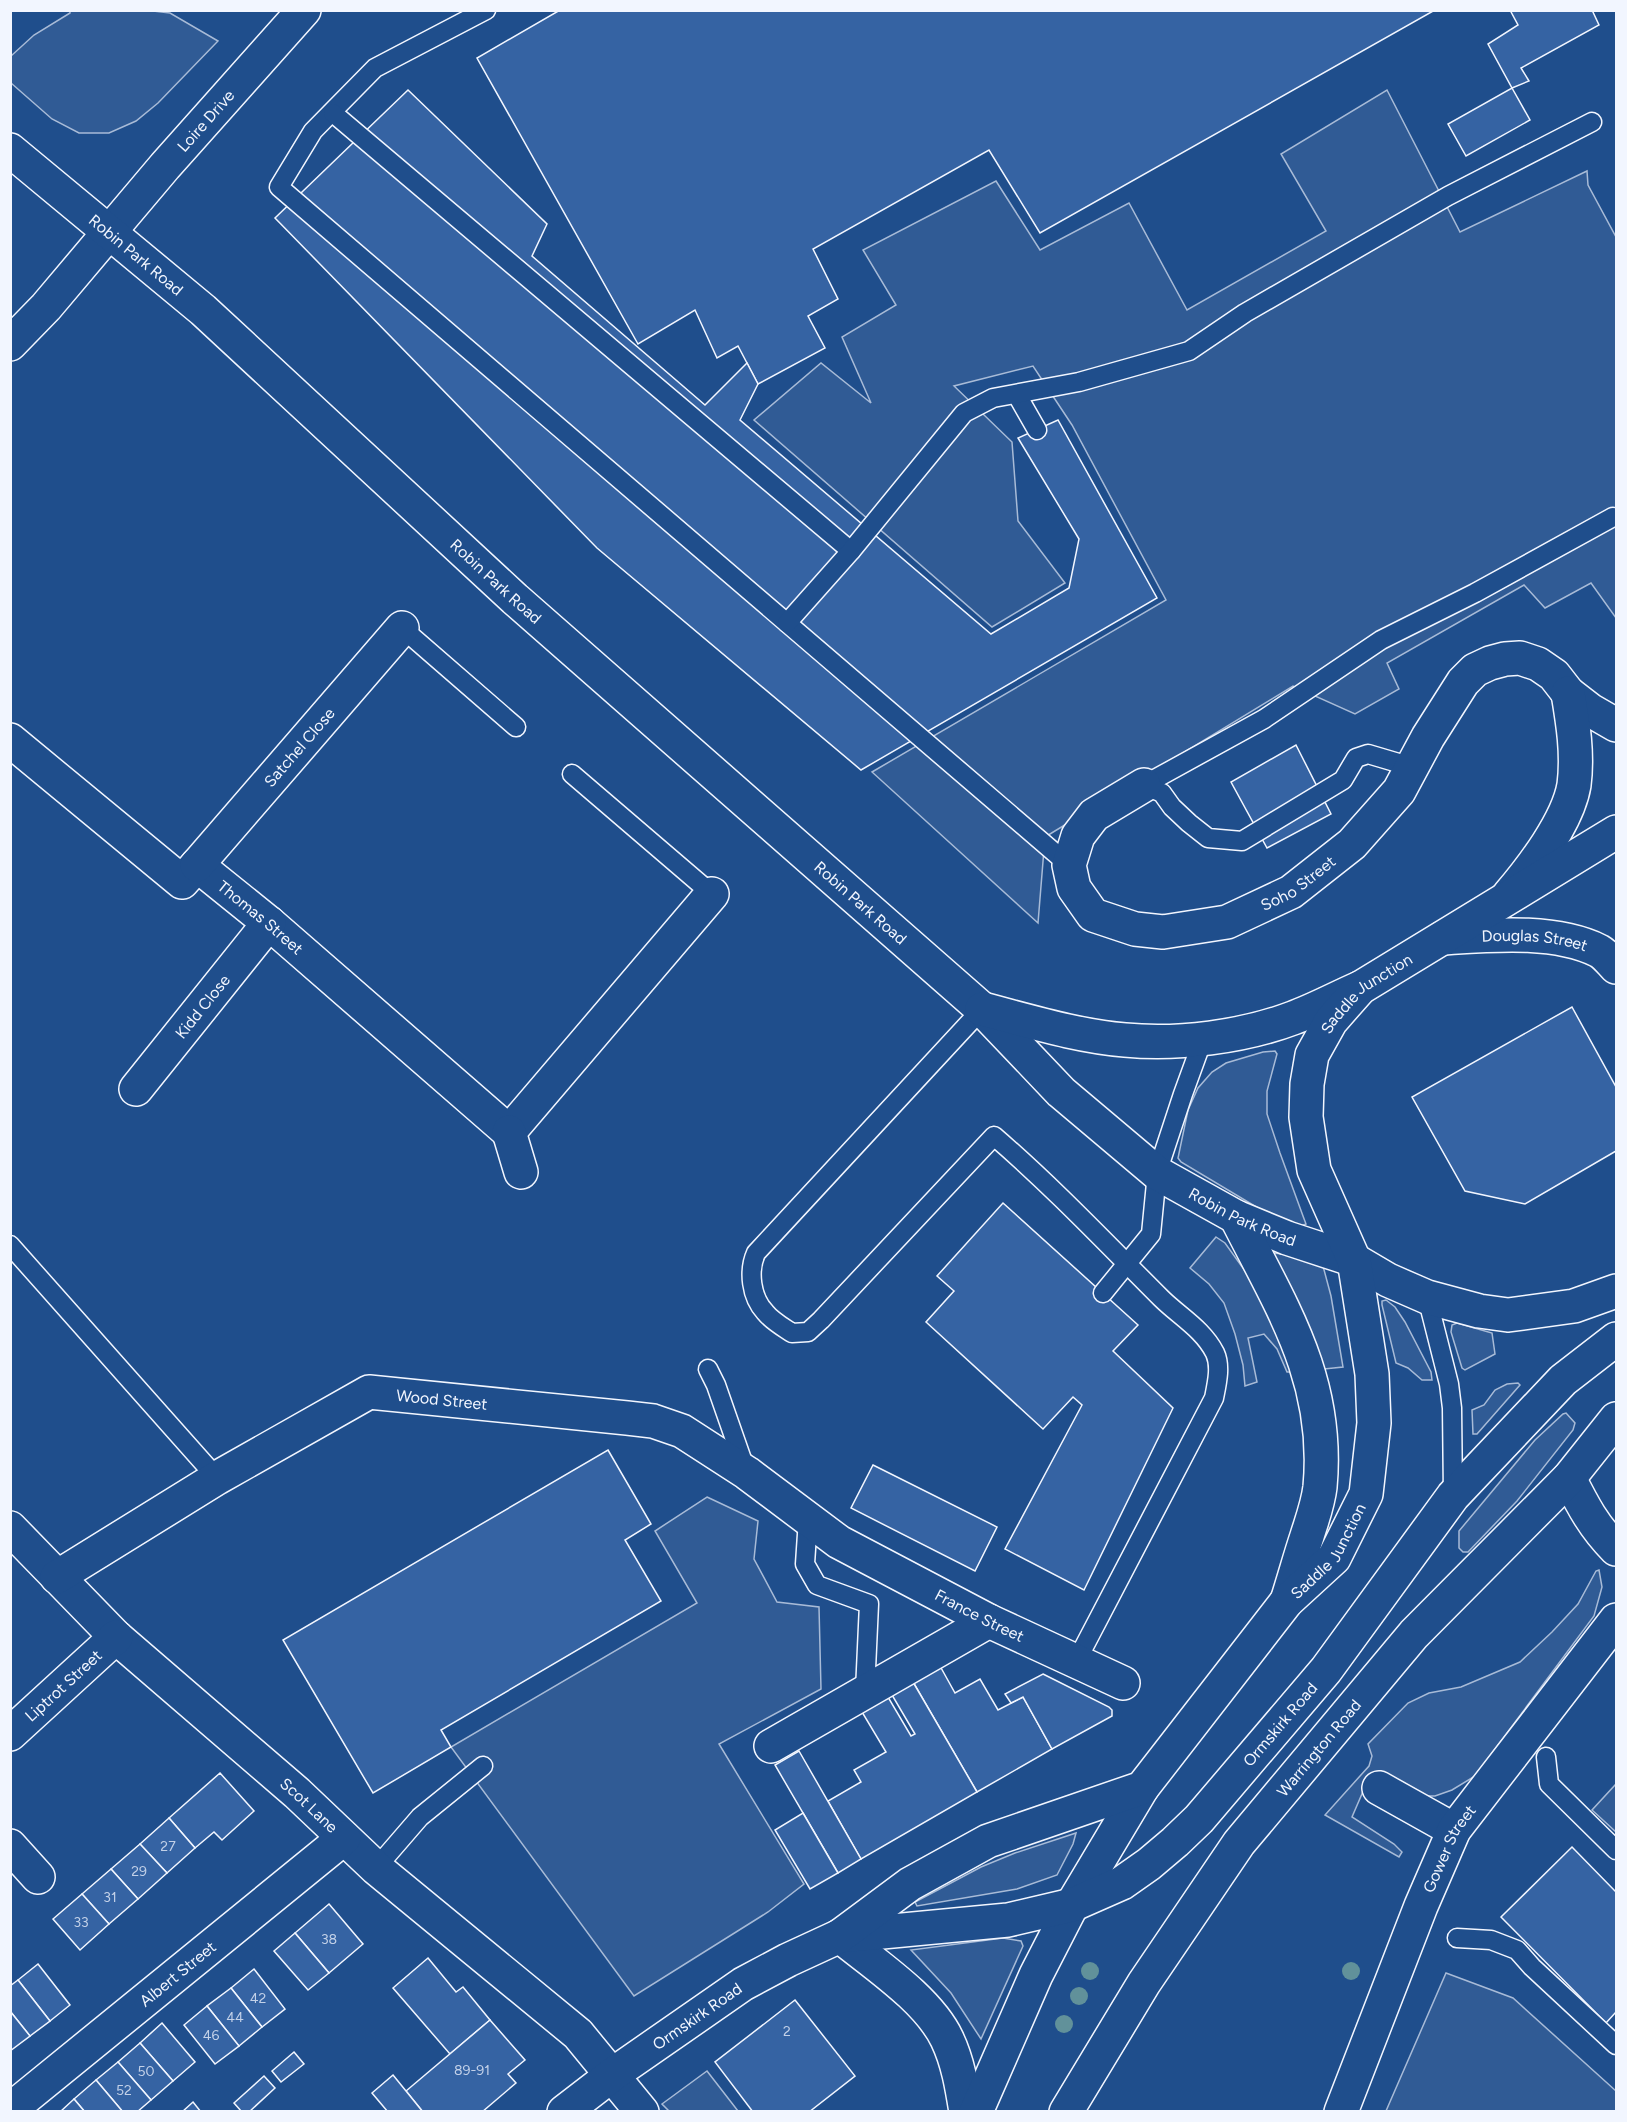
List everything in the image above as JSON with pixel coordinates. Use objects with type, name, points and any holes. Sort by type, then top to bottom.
[{"type":"main road","name":"Loire Drive","points":[[10,344],[46,307],[165,166],[304,10]]},
{"type":"main road","name":"Robin Park Road","points":[[10,150],[203,310],[515,599],[982,1009],[1061,1092],[1157,1173],[1236,1217],[1287,1238],[1354,1260]]},
{"type":"main road","name":"Satchel Close","points":[[197,865],[402,628]]},
{"type":"main road","name":"Soho Street","points":[[1069,865],[1074,888],[1093,915],[1135,929],[1164,932],[1227,922],[1291,892],[1352,844],[1399,791],[1463,682],[1475,670],[1504,659],[1520,658],[1538,664],[1554,675],[1568,693],[1590,710],[1617,724]]},
{"type":"main road","points":[[1504,902],[1530,870],[1550,840],[1574,787],[1575,737],[1568,693]]},
{"type":"main road","points":[[12,744],[182,882],[197,865]]},
{"type":"main road","points":[[1069,865],[1078,836],[1094,815],[1144,785]]},
{"type":"main road","name":"Saddle Junction","points":[[1142,1788],[1287,1601],[1334,1558],[1366,1494],[1374,1423],[1372,1374],[1354,1260],[1314,1170],[1306,1117],[1307,1084],[1312,1055],[1331,1021],[1360,988],[1617,832]]},
{"type":"main road","name":"Thomas Street","points":[[197,865],[269,923],[509,1132]]},
{"type":"main road","points":[[521,1172],[509,1132],[712,894]]},
{"type":"main road","name":"Kidd Close","points":[[136,1089],[269,923]]},
{"type":"main road","name":"Douglas Street","points":[[1443,938],[1499,935],[1563,940],[1601,952],[1617,967]]},
{"type":"main road","name":"Robin Park Road","points":[[982,1009],[1063,1030],[1124,1040],[1157,1042],[1203,1039],[1291,1019],[1360,988]]},
{"type":"main road","points":[[1236,1217],[1298,1339],[1312,1379],[1321,1430],[1320,1488],[1317,1505],[1287,1601]]},
{"type":"main road","points":[[1354,1260],[1388,1280],[1427,1297],[1479,1311],[1508,1314],[1574,1306],[1617,1291]]},
{"type":"main road","name":"Ormskirk Road","points":[[840,1936],[1008,1920],[1072,1905],[1122,1883],[1175,1842],[1199,1818],[1326,1670],[1453,1496],[1563,1380],[1617,1339]]},
{"type":"main road","name":"Wood Street","points":[[57,1577],[217,1478],[369,1392],[653,1421],[682,1431],[747,1473],[839,1542]]},
{"type":"main road","name":"Warrington Road","points":[[1066,2112],[1144,1983],[1239,1843],[1414,1634],[1569,1478],[1617,1419]]},
{"type":"main road","points":[[1569,1478],[1588,1516],[1601,1534],[1617,1549]]},
{"type":"main road","name":"Scot Lane","points":[[10,1528],[116,1637],[297,1793],[376,1868],[578,2034],[642,2112]]},
{"type":"main road","name":"France Street","points":[[839,1542],[989,1621],[1123,1683]]},
{"type":"main road","name":"Gower Street","points":[[1341,2112],[1420,1906],[1454,1830],[1617,1620]]},
{"type":"main road","points":[[771,1746],[989,1621]]},
{"type":"main road","name":"Liptrot Street","points":[[10,1734],[116,1637]]},
{"type":"main road","points":[[976,2112],[1036,1975],[1072,1905],[1142,1788]]},
{"type":"main road","name":"Ormskirk Road","points":[[564,2112],[612,2075],[743,1984],[788,1959],[840,1936],[910,1884],[988,1841],[1142,1788]]},
{"type":"main road","points":[[1379,1788],[1454,1830]]},
{"type":"main road","name":"Albert Street","points":[[25,2106],[344,1838]]},
{"type":"main road","points":[[10,1846],[38,1877]]},
{"type":"main road","points":[[840,1936],[909,1994],[938,2025],[946,2038],[960,2075],[966,2112]]},
{"type":"lane","points":[[486,10],[375,68],[313,131],[279,187],[1069,865]]},
{"type":"lane","points":[[333,113],[851,551]]},
{"type":"lane","points":[[787,623],[851,551],[964,413],[993,398],[1114,374],[1189,351],[1245,313],[1448,196],[1592,122]]},
{"type":"lane","points":[[1017,395],[1037,430]]},
{"type":"lane","points":[[1144,785],[1264,719],[1381,640],[1475,593],[1613,517]]},
{"type":"lane","points":[[402,628],[516,727]]},
{"type":"lane","points":[[1144,785],[1162,793],[1180,815],[1208,837],[1242,842],[1343,780],[1356,758],[1368,754],[1412,767]]},
{"type":"lane","points":[[572,774],[712,894]]},
{"type":"lane","points":[[982,1009],[756,1253],[751,1264],[752,1280],[755,1294],[764,1311],[792,1333],[808,1332],[994,1136],[1047,1183],[1164,1300],[1206,1338],[1216,1355],[1218,1377],[1215,1398],[1077,1660]]},
{"type":"lane","points":[[1103,1293],[1150,1234],[1157,1173],[1203,1039]]},
{"type":"lane","points":[[10,1245],[217,1478]]},
{"type":"lane","points":[[1427,1297],[1449,1384],[1452,1408],[1453,1496]]},
{"type":"lane","points":[[708,1369],[716,1385],[747,1473]]},
{"type":"lane","points":[[808,1519],[805,1564],[817,1585],[869,1604],[865,1691]]},
{"type":"lane","points":[[1546,1757],[1549,1784],[1617,1850]]},
{"type":"lane","points":[[376,1868],[420,1816],[483,1766]]},
{"type":"lane","points":[[1457,1938],[1491,1940],[1517,1950],[1617,2045]]},
{"type":"shaded area","points":[[70,11],[170,13],[218,41],[158,103],[136,121],[109,133],[79,133],[52,119],[11,83],[11,56],[34,35]]},
{"type":"shaded area","points":[[1387,90],[1460,232],[1587,171],[1588,185],[1616,237],[1616,618],[1591,583],[1545,608],[1524,585],[1387,663],[1399,689],[1355,714],[1293,686],[1045,837],[1038,923],[872,772],[1166,600],[1072,425],[1033,366],[954,386],[1012,442],[1018,521],[1065,583],[992,627],[754,420],[821,363],[871,403],[842,337],[896,305],[863,250],[996,181],[1040,250],[1129,203],[1187,310],[1326,231],[1281,154]]},
{"type":"shaded area","points":[[1275,1051],[1277,1054],[1267,1091],[1267,1114],[1306,1224],[1301,1226],[1258,1208],[1181,1162],[1178,1158],[1188,1110],[1198,1088],[1212,1072],[1226,1063],[1263,1052]]},
{"type":"shaded area","points":[[1216,1237],[1225,1243],[1263,1296],[1294,1372],[1287,1372],[1277,1349],[1264,1334],[1248,1338],[1257,1382],[1245,1386],[1243,1365],[1224,1303],[1209,1284],[1190,1268]]},
{"type":"shaded area","points":[[1269,1253],[1287,1254],[1323,1266],[1331,1296],[1343,1367],[1324,1369]]},
{"type":"shaded area","points":[[1386,1300],[1395,1307],[1405,1322],[1431,1372],[1432,1380],[1422,1380],[1408,1368],[1396,1363],[1382,1305],[1382,1301]]},
{"type":"shaded area","points":[[1457,1323],[1492,1333],[1495,1354],[1465,1370],[1462,1368],[1451,1332],[1452,1325]]},
{"type":"shaded area","points":[[1518,1383],[1520,1385],[1477,1434],[1473,1434],[1472,1410],[1484,1405],[1495,1390],[1507,1384]]},
{"type":"shaded area","points":[[1566,1413],[1575,1423],[1573,1430],[1517,1501],[1468,1552],[1463,1552],[1459,1548],[1459,1531],[1535,1440]]},
{"type":"shaded area","points":[[707,1497],[758,1521],[754,1559],[777,1602],[819,1607],[821,1689],[719,1744],[804,1884],[768,1912],[634,1996],[451,1747],[697,1603],[655,1531]]},
{"type":"shaded area","points":[[1599,1570],[1602,1587],[1594,1616],[1475,1776],[1452,1790],[1435,1796],[1411,1796],[1368,1780],[1352,1817],[1394,1844],[1402,1852],[1399,1857],[1325,1815],[1369,1766],[1372,1756],[1368,1744],[1408,1703],[1429,1693],[1461,1687],[1520,1662],[1578,1604],[1596,1571]]},
{"type":"shaded area","points":[[1616,1784],[1616,1832],[1592,1810]]},
{"type":"shaded area","points":[[1076,1833],[1073,1844],[1057,1875],[1017,1889],[917,1906],[915,1902],[981,1867]]},
{"type":"shaded area","points":[[1003,1938],[1021,1941],[1023,1946],[981,2039],[951,1993],[911,1950]]},
{"type":"shaded area","points":[[1446,1973],[1513,1998],[1616,2091],[1616,2111],[1386,2111]]},
{"type":"shaded area","points":[[707,2071],[738,2111],[669,2111],[662,2104]]},
{"type":"building","points":[[560,10],[1435,10],[1040,233],[989,150],[813,249],[838,299],[808,316],[825,348],[758,384],[738,346],[717,358],[695,310],[638,344],[477,58]]},
{"type":"building","points":[[1510,10],[1592,10],[1599,25],[1521,68],[1529,81],[1512,88],[1488,44],[1518,25]]},
{"type":"building","points":[[1512,88],[1530,120],[1466,156],[1448,124]]},
{"type":"building","points":[[408,90],[547,224],[532,256],[705,405],[747,363],[758,384],[740,420],[991,634],[1069,588],[1079,539],[1018,438],[1058,420],[1157,598],[861,770],[597,548],[275,218]]},
{"type":"building","points":[[1296,745],[1331,814],[1267,848],[1231,782]]},
{"type":"building","points":[[1572,1007],[1616,1087],[1616,1151],[1525,1204],[1465,1191],[1412,1097]]},
{"type":"building","points":[[1003,1203],[1138,1325],[1113,1351],[1173,1408],[1084,1590],[1005,1549],[1082,1405],[1073,1397],[1043,1429],[926,1322],[954,1291],[937,1276]]},
{"type":"building","points":[[608,1450],[651,1524],[625,1540],[661,1601],[441,1730],[451,1747],[373,1793],[283,1640]]},
{"type":"building","points":[[873,1465],[997,1527],[975,1571],[851,1508]]},
{"type":"building","points":[[940,1666],[955,1693],[980,1679],[998,1710],[1023,1697],[1052,1749],[977,1792],[913,1682]]},
{"type":"building","points":[[1043,1674],[1109,1707],[1112,1710],[1112,1716],[1052,1749],[1023,1697],[1011,1703],[1005,1694]]},
{"type":"building","points":[[913,1682],[977,1792],[861,1859],[828,1801],[861,1782],[854,1770],[886,1752],[862,1712],[888,1697],[911,1736],[915,1734],[892,1695]]},
{"type":"building","points":[[799,1751],[861,1859],[838,1873],[775,1765]]},
{"type":"building","points":[[220,1773],[254,1811],[222,1840],[214,1832],[195,1848],[169,1818]]},
{"type":"building","points":[[803,1813],[838,1873],[810,1889],[775,1830]]},
{"type":"building","points":[[169,1818],[195,1848],[167,1873],[140,1844]]},
{"type":"building","points":[[140,1844],[167,1873],[138,1899],[111,1869]]},
{"type":"building","points":[[1572,1847],[1616,1892],[1616,2012],[1606,2023],[1501,1917]]},
{"type":"building","points":[[111,1869],[138,1899],[109,1924],[82,1894]]},
{"type":"building","points":[[82,1894],[109,1924],[80,1950],[53,1919]]},
{"type":"building","points":[[329,1904],[363,1944],[329,1973],[295,1933]]},
{"type":"building","points":[[295,1933],[329,1973],[308,1990],[274,1951]]},
{"type":"building","points":[[428,1958],[456,1992],[463,1987],[490,2020],[450,2054],[393,1988]]},
{"type":"building","points":[[38,1964],[70,2005],[50,2021],[18,1980]]},
{"type":"building","points":[[254,1969],[285,2009],[262,2027],[231,1988]]},
{"type":"building","points":[[18,1980],[50,2021],[30,2036],[10,2011],[10,1986]]},
{"type":"building","points":[[231,1988],[262,2027],[239,2046],[207,2006]]},
{"type":"building","points":[[795,2000],[855,2076],[809,2112],[753,2112],[715,2062]]},
{"type":"building","points":[[207,2006],[239,2046],[215,2064],[184,2025]]},
{"type":"building","points":[[10,2011],[30,2036],[10,2051]]},
{"type":"building","points":[[490,2020],[525,2060],[508,2074],[516,2083],[482,2112],[423,2112],[406,2091]]},
{"type":"building","points":[[162,2023],[195,2062],[173,2081],[140,2043]]},
{"type":"building","points":[[140,2043],[173,2081],[151,2100],[118,2062]]},
{"type":"building","points":[[294,2052],[304,2064],[281,2082],[272,2071]]},
{"type":"building","points":[[118,2062],[151,2100],[137,2112],[123,2112],[96,2080]]},
{"type":"building","points":[[393,2075],[423,2112],[388,2112],[372,2093]]},
{"type":"building","points":[[264,2076],[275,2088],[249,2112],[242,2112],[234,2103]]},
{"type":"building","points":[[96,2080],[123,2112],[85,2112],[74,2099]]},
{"type":"building","points":[[74,2099],[85,2112],[60,2112]]},
{"type":"building","points":[[193,2102],[201,2112],[182,2112]]}]
